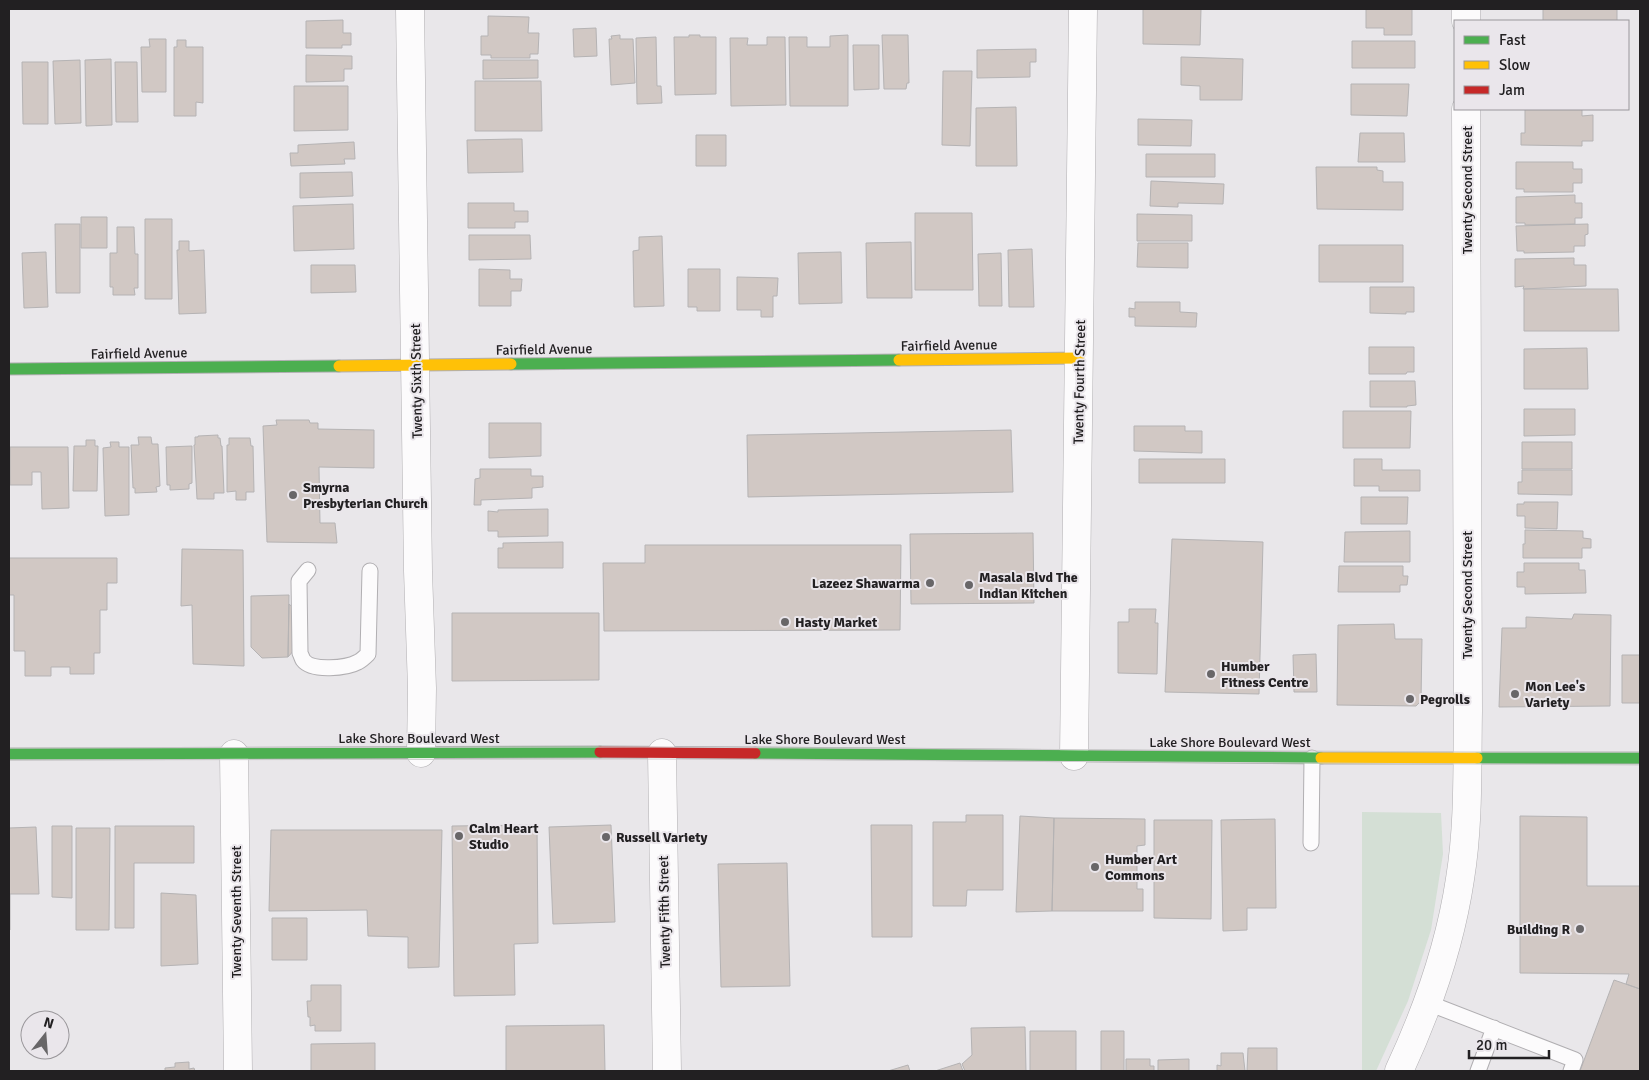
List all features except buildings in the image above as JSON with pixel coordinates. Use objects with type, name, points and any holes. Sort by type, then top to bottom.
[{"type":"main road","name":"Fairfield Avenue","points":[[9,369],[1079,358]]},
{"type":"main road","name":"Lake Shore Boulevard West","points":[[9,754],[662,753],[1312,758],[1640,758]]},
{"type":"street","name":"Twenty Sixth Street","points":[[410,9],[422,688],[421,753]]},
{"type":"street","name":"Twenty Fourth Street","points":[[1074,756],[1083,9]]},
{"type":"street","name":"Twenty Second Street","points":[[1399,1071],[1428,1003],[1450,930],[1460,878],[1466,807],[1466,110]]},
{"type":"street","name":"Twenty Fifth Street","points":[[662,753],[667,1071]]},
{"type":"street","name":"Twenty Seventh Street","points":[[234,754],[238,1071]]},
{"type":"lane","points":[[308,570],[298,581],[300,653],[304,662],[315,667],[347,666],[359,661],[368,654],[370,571]]},
{"type":"lane","points":[[1311,843],[1312,758]]},
{"type":"lane","points":[[1428,1003],[1575,1060],[1571,1071]]},
{"type":"lane","points":[[1478,1071],[1494,1028]]},
{"type":"shaded area","points":[[1362,812],[1441,813],[1443,854],[1431,930],[1408,1001],[1376,1071],[1362,1071]]},
{"type":"tram line","points":[[9,748],[642,747],[1640,752]]},
{"type":"tram line","points":[[9,760],[662,759],[1640,765]]},
{"type":"traffic: fast","points":[[511,364],[899,360]]},
{"type":"traffic: fast","points":[[9,369],[339,366]]},
{"type":"traffic: fast","points":[[9,754],[600,752]]},
{"type":"traffic: fast","points":[[755,753],[1321,758]]},
{"type":"traffic: fast","points":[[1477,758],[1640,758]]},
{"type":"traffic: slow","points":[[899,360],[1079,358]]},
{"type":"traffic: slow","points":[[339,366],[511,364]]},
{"type":"traffic: slow","points":[[1321,758],[1477,758]]},
{"type":"traffic: jam","points":[[600,752],[755,753]]},
{"type":"place","name":"Smyrna Presbyterian Church","points":[[293,495]]},
{"type":"place","name":"Lazeez Shawarma","points":[[930,583]]},
{"type":"place","name":"Masala Blvd The Indian Kitchen","points":[[969,585]]},
{"type":"place","name":"Hasty Market","points":[[785,622]]},
{"type":"place","name":"Humber Fitness Centre","points":[[1211,674]]},
{"type":"place","name":"Mon Lee's Variety","points":[[1515,694]]},
{"type":"place","name":"Pegrolls","points":[[1410,699]]},
{"type":"place","name":"Calm Heart Studio","points":[[459,836]]},
{"type":"place","name":"Russell Variety","points":[[606,837]]},
{"type":"place","name":"Humber Art Commons","points":[[1095,867]]},
{"type":"place","name":"Building R","points":[[1580,929]]}]
